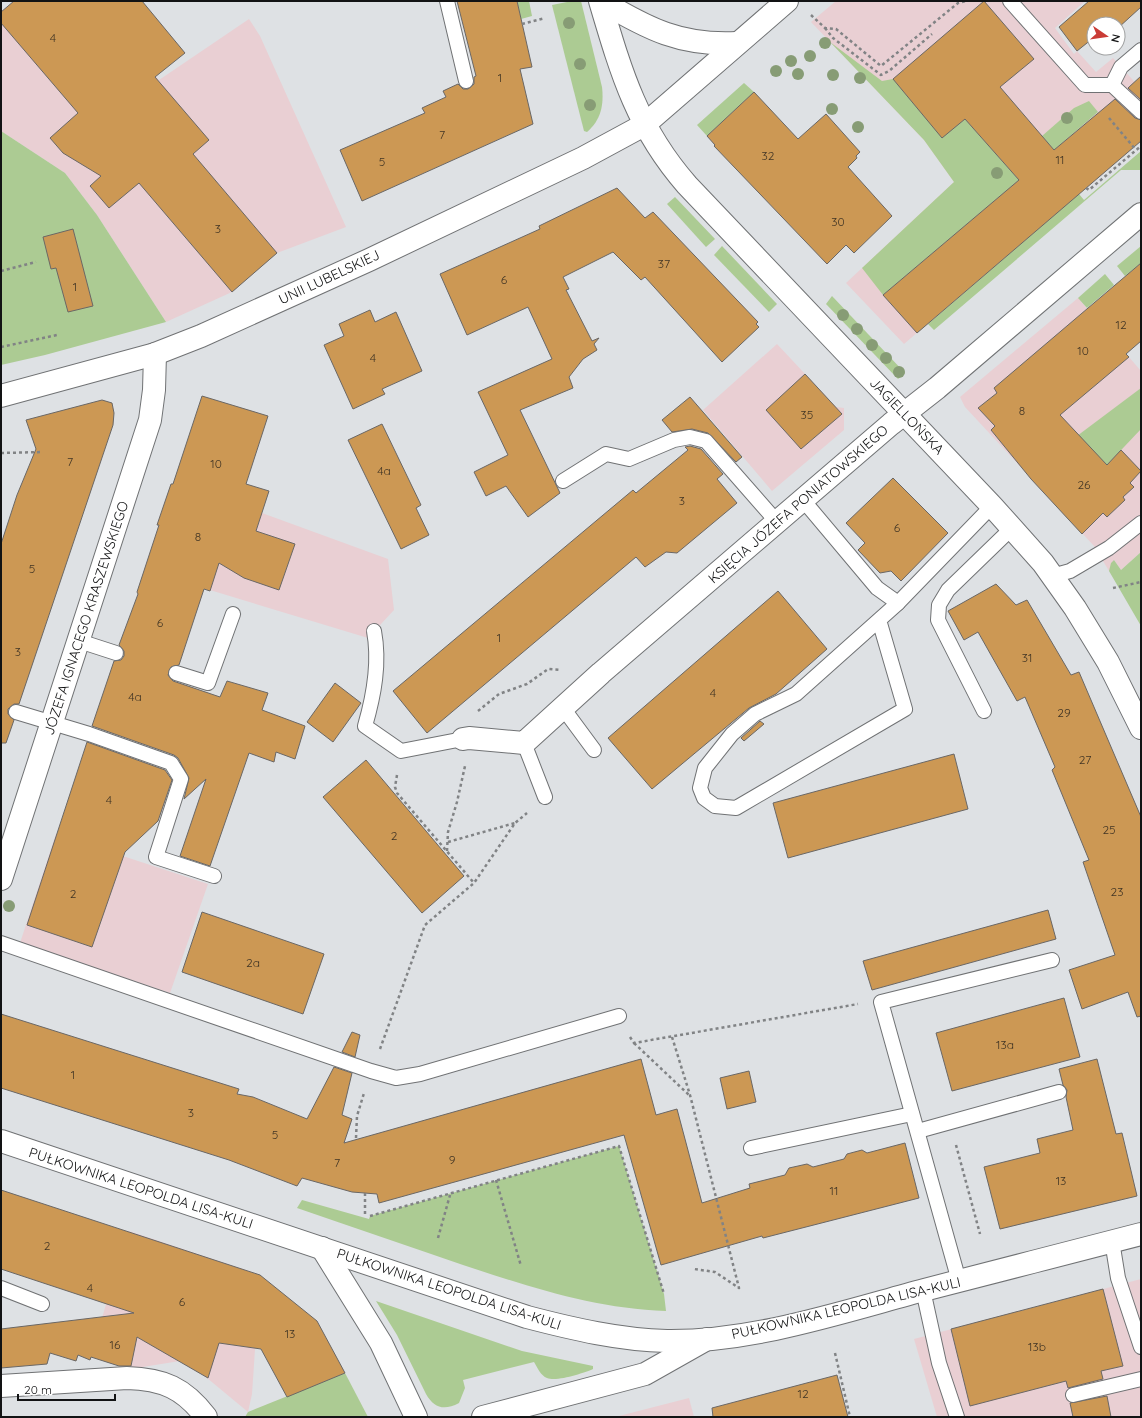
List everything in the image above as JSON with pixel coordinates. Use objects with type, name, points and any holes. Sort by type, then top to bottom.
[{"type":"street","points":[[601,1],[633,20],[668,35],[691,41],[712,44],[737,43]]},
{"type":"street","name":"JAGIELLOŃSKA","points":[[601,1],[620,71],[644,125],[668,163],[687,185],[1012,528],[1052,576],[1108,662],[1141,728]]},
{"type":"street","name":"UNII LUBELSKIEJ","points":[[1,396],[155,354],[201,336],[369,260],[583,158],[644,125],[786,1]]},
{"type":"street","name":"KSIĘCIA JÓZEFA PONIATOWSKIEGO","points":[[524,743],[601,673],[891,424],[905,414],[1141,214]]},
{"type":"street","name":"JÓZEFA IGNACEGO KRASZEWSKIEGO","points":[[1,879],[150,420],[155,354]]},
{"type":"street","points":[[466,738],[524,743]]},
{"type":"street","name":"PUŁKOWNIKA LEOPOLDA LISA-KULI","points":[[1,1141],[528,1317],[580,1330],[626,1338],[668,1341],[707,1339],[785,1326],[1141,1234]]},
{"type":"street","points":[[322,1248],[381,1343],[416,1417]]},
{"type":"street","points":[[483,1417],[645,1374],[707,1339]]},
{"type":"street","points":[[1,1386],[127,1378],[146,1379],[164,1382],[180,1391],[196,1404],[206,1417]]},
{"type":"lane","points":[[447,1],[466,81]]},
{"type":"lane","points":[[1010,1],[1085,85],[1112,85],[1141,112]]},
{"type":"lane","points":[[1112,85],[1121,67],[1141,50]]},
{"type":"lane","points":[[563,481],[606,454],[629,459],[674,440],[690,437],[706,441],[777,522]]},
{"type":"lane","points":[[803,500],[877,588],[898,603]]},
{"type":"lane","points":[[879,620],[905,709],[736,808],[715,806],[704,798],[700,788],[705,768],[732,734],[755,714],[796,694],[898,603],[992,506]]},
{"type":"lane","points":[[1052,576],[1070,571],[1109,548],[1141,523]]},
{"type":"lane","points":[[984,711],[938,620],[939,606],[948,590],[1012,528]]},
{"type":"lane","points":[[176,673],[208,683],[233,614]]},
{"type":"lane","points":[[374,631],[377,647],[376,669],[372,703],[365,726],[401,751],[466,738]]},
{"type":"lane","points":[[79,641],[116,653]]},
{"type":"lane","points":[[563,708],[594,750]]},
{"type":"lane","points":[[16,712],[171,763],[181,779],[156,857],[214,876]]},
{"type":"lane","points":[[524,743],[545,797]]},
{"type":"lane","points":[[1,943],[396,1078],[420,1074],[619,1016]]},
{"type":"lane","points":[[959,1281],[881,1002],[1052,960]]},
{"type":"lane","points":[[918,1130],[1059,1092]]},
{"type":"lane","points":[[751,1148],[912,1114]]},
{"type":"lane","points":[[1112,1241],[1118,1278],[1141,1347]]},
{"type":"lane","points":[[1,1288],[42,1304]]},
{"type":"lane","points":[[923,1290],[939,1363],[957,1417]]},
{"type":"lane","points":[[1073,1395],[1141,1379]]},
{"type":"path","points":[[825,28],[836,29],[881,66],[958,3],[966,1]]},
{"type":"path","points":[[810,14],[833,38],[881,75],[932,34]]},
{"type":"path","points":[[522,24],[545,18]]},
{"type":"path","points":[[1086,188],[1088,190],[1141,146]]},
{"type":"path","points":[[1,271],[36,262]]},
{"type":"path","points":[[1,347],[57,335]]},
{"type":"path","points":[[1,453],[42,452]]},
{"type":"path","points":[[1113,588],[1141,582]]},
{"type":"path","points":[[447,852],[448,832],[457,802],[470,717],[498,694],[527,684],[548,669],[601,673]]},
{"type":"path","points":[[401,751],[395,787],[397,793],[474,883]]},
{"type":"path","points":[[356,1138],[357,1116],[425,926],[474,883],[515,823],[545,797]]},
{"type":"path","points":[[448,842],[515,823]]},
{"type":"path","points":[[634,1043],[852,1004],[881,1002]]},
{"type":"path","points":[[619,1016],[634,1043],[690,1095]]},
{"type":"path","points":[[672,1037],[690,1095],[739,1288],[716,1272],[694,1269]]},
{"type":"path","points":[[950,1122],[980,1234]]},
{"type":"path","points":[[370,1216],[619,1146],[664,1294]]},
{"type":"path","points":[[496,1180],[521,1266]]},
{"type":"path","points":[[365,1193],[365,1214]]},
{"type":"path","points":[[438,1238],[450,1194]]},
{"type":"path","points":[[835,1353],[850,1417]]},
{"type":"shaded area","points":[[14,1],[95,1],[159,80],[249,19],[260,36],[346,227],[277,253],[232,292],[166,322],[97,215],[65,173],[1,131],[1,12]]},
{"type":"shaded area","points":[[836,1],[1085,1],[1055,28],[1074,54],[1077,51],[1096,72],[1113,58],[1141,89],[1141,141],[904,344],[846,283],[954,182],[924,140],[811,22]]},
{"type":"shaded area","points":[[1078,298],[1141,371],[1141,552],[1121,570],[1114,560],[1109,571],[1094,546],[965,407],[960,397]]},
{"type":"shaded area","points":[[777,344],[836,407],[844,408],[844,430],[772,491],[703,410]]},
{"type":"shaded area","points":[[171,484],[262,513],[388,559],[394,610],[368,638],[144,570]]},
{"type":"shaded area","points":[[56,834],[208,884],[170,993],[20,943]]},
{"type":"shaded area","points":[[129,1231],[260,1275],[252,1394],[248,1412],[207,1378],[180,1361],[130,1369],[91,1357],[112,1283]]},
{"type":"shaded area","points":[[1141,1279],[1141,1417],[937,1417],[914,1339]]},
{"type":"shaded area","points":[[689,1398],[694,1417],[615,1417]]},
{"type":"green space","points":[[517,1],[529,1],[532,16],[521,19]]},
{"type":"green space","points":[[572,1],[581,1],[602,87],[602,106],[600,112],[596,122],[587,132],[584,131],[552,5]]},
{"type":"green space","points":[[830,42],[882,81],[893,79],[942,137],[965,119],[1019,180],[883,295],[862,268],[954,182],[924,140]]},
{"type":"green space","points":[[744,83],[754,92],[707,136],[697,125]]},
{"type":"green space","points":[[1089,101],[1098,112],[1054,150],[1042,136],[1074,108]]},
{"type":"green space","points":[[1,131],[65,173],[97,215],[166,322],[45,355],[1,365]]},
{"type":"green space","points":[[1141,151],[1141,170],[1121,170],[934,330],[928,324],[1079,194],[1084,200]]},
{"type":"green space","points":[[675,197],[715,239],[706,247],[667,204]]},
{"type":"green space","points":[[722,246],[777,304],[769,312],[714,255]]},
{"type":"green space","points":[[1141,246],[1141,263],[1125,276],[1117,266]]},
{"type":"green space","points":[[1105,274],[1114,285],[1087,308],[1078,298]]},
{"type":"green space","points":[[832,296],[905,373],[898,379],[826,304]]},
{"type":"green space","points":[[1141,388],[1141,429],[1107,465],[1077,436]]},
{"type":"green space","points":[[1141,552],[1141,626],[1109,571],[1111,563],[1114,560],[1121,570]]},
{"type":"green space","points":[[619,1146],[664,1294],[666,1311],[614,1306],[563,1296],[463,1265],[297,1208],[302,1200],[369,1219],[370,1216]]},
{"type":"green space","points":[[376,1301],[522,1351],[593,1366],[593,1369],[583,1373],[551,1379],[547,1378],[539,1371],[534,1362],[463,1380],[465,1388],[459,1403],[449,1407],[440,1407],[429,1399],[397,1335]]},
{"type":"green space","points":[[345,1373],[368,1417],[245,1417],[248,1412]]},
{"type":"building","points":[[14,1],[142,1],[185,53],[155,77],[209,140],[193,154],[277,253],[232,292],[139,183],[109,208],[90,186],[101,176],[63,153],[50,138],[78,113],[1,23],[1,12]]},
{"type":"building","points":[[457,1],[517,1],[532,67],[520,69],[533,124],[362,201],[340,150],[425,113],[422,108],[446,97],[443,91],[458,84],[463,89],[468,89],[474,84],[474,77],[476,76]]},
{"type":"building","points":[[984,1],[1034,59],[1000,87],[1054,150],[1115,99],[1135,118],[1141,120],[1141,141],[917,333],[883,295],[1019,180],[965,119],[942,138],[893,79]]},
{"type":"building","points":[[1089,1],[1141,1],[1141,7],[1126,21],[1126,16],[1086,16],[1086,44],[1077,51],[1059,27]]},
{"type":"building","points":[[1141,76],[1141,100],[1128,88]]},
{"type":"building","points":[[754,92],[798,139],[826,114],[860,152],[856,156],[857,158],[848,167],[892,216],[854,253],[846,245],[827,264],[714,146],[715,145],[707,136]]},
{"type":"building","points":[[617,188],[645,218],[653,212],[758,322],[756,324],[759,327],[722,362],[645,277],[641,280],[613,252],[563,277],[569,289],[566,290],[592,341],[599,338],[594,344],[597,350],[583,359],[569,377],[573,388],[520,410],[560,493],[528,517],[506,486],[486,496],[474,472],[508,455],[478,392],[552,359],[528,307],[467,335],[440,274],[540,229],[539,226]]},
{"type":"building","points":[[73,229],[93,306],[68,312],[56,268],[51,269],[43,237]]},
{"type":"building","points":[[1141,263],[1141,341],[1126,354],[1129,357],[1060,415],[1107,465],[1121,450],[1141,471],[1130,483],[1134,487],[1123,497],[1125,500],[1107,517],[1103,513],[1082,534],[1031,479],[991,430],[995,426],[978,408],[997,393],[994,388]]},
{"type":"building","points":[[370,310],[375,322],[396,312],[422,371],[382,389],[385,394],[353,409],[324,345],[344,336],[339,324]]},
{"type":"building","points":[[805,374],[842,414],[801,449],[766,410]]},
{"type":"building","points":[[202,396],[268,416],[246,484],[269,491],[256,531],[295,544],[279,590],[244,578],[219,563],[210,591],[204,589],[179,665],[171,667],[168,675],[173,681],[220,697],[227,681],[268,693],[262,710],[305,726],[295,759],[276,752],[274,762],[249,753],[210,866],[180,856],[206,779],[184,799],[189,778],[178,758],[174,755],[92,726],[114,661],[121,660],[124,656],[124,651],[119,645],[138,594],[137,592],[159,525],[157,525],[171,484],[173,484]]},
{"type":"building","points":[[690,397],[742,457],[736,462],[708,433],[692,429],[672,432],[662,420]]},
{"type":"building","points":[[102,400],[112,403],[114,413],[113,425],[19,704],[14,704],[8,709],[8,714],[14,720],[6,743],[1,743],[1,544],[17,495],[36,449],[26,420]]},
{"type":"building","points":[[382,424],[421,505],[416,508],[429,535],[401,549],[348,440]]},
{"type":"building","points":[[690,446],[701,449],[723,474],[717,479],[737,503],[677,553],[666,552],[645,567],[636,557],[427,733],[393,691],[633,490],[636,493],[688,450],[685,447]]},
{"type":"building","points":[[893,478],[948,533],[901,581],[891,571],[880,573],[858,550],[865,543],[846,523]]},
{"type":"building","points":[[996,584],[1016,605],[1027,600],[1071,675],[1079,672],[1141,817],[1141,1016],[1137,1017],[1128,992],[1082,1009],[1069,970],[1115,955],[1083,862],[1089,860],[1052,770],[1055,767],[1025,697],[1017,701],[978,632],[964,640],[948,611]]},
{"type":"building","points":[[778,591],[827,649],[776,694],[749,708],[652,789],[608,738]]},
{"type":"building","points":[[335,683],[361,703],[333,742],[307,722]]},
{"type":"building","points":[[760,721],[764,724],[744,741],[741,738]]},
{"type":"building","points":[[87,742],[165,770],[172,780],[158,821],[125,852],[92,947],[27,925]]},
{"type":"building","points":[[954,754],[968,809],[788,858],[773,803]]},
{"type":"building","points":[[366,760],[464,876],[422,913],[323,797]]},
{"type":"building","points":[[1048,910],[1056,939],[872,990],[863,961]]},
{"type":"building","points":[[202,912],[324,954],[303,1014],[182,972]]},
{"type":"building","points":[[1064,998],[1080,1057],[952,1091],[936,1033]]},
{"type":"building","points":[[1,1014],[239,1089],[237,1094],[253,1097],[307,1119],[334,1067],[352,1073],[342,1115],[352,1119],[344,1143],[641,1059],[656,1115],[677,1109],[702,1203],[750,1188],[749,1184],[785,1175],[789,1168],[807,1164],[813,1167],[844,1159],[847,1154],[862,1150],[867,1153],[905,1143],[919,1198],[763,1238],[762,1236],[661,1265],[624,1135],[379,1203],[377,1194],[352,1192],[302,1178],[297,1186],[229,1160],[1,1088]]},
{"type":"building","points":[[352,1032],[360,1035],[355,1057],[342,1052]]},
{"type":"building","points":[[1097,1059],[1116,1134],[1122,1133],[1137,1196],[1000,1229],[984,1167],[1040,1153],[1037,1139],[1073,1130],[1066,1097],[1067,1090],[1063,1085],[1059,1069]]},
{"type":"building","points":[[749,1071],[756,1102],[727,1109],[720,1078]]},
{"type":"building","points":[[1,1190],[260,1275],[317,1321],[345,1373],[287,1397],[261,1349],[219,1343],[208,1378],[137,1337],[131,1366],[119,1366],[91,1357],[90,1360],[78,1355],[76,1361],[50,1353],[47,1364],[1,1368],[1,1329],[134,1313],[1,1269]]},
{"type":"building","points":[[1103,1289],[1123,1366],[1101,1371],[1103,1379],[1068,1388],[1066,1381],[970,1406],[951,1329]]},
{"type":"building","points":[[837,1375],[848,1417],[713,1417],[712,1408]]},
{"type":"building","points":[[1107,1396],[1111,1417],[1073,1417],[1070,1403]]}]
